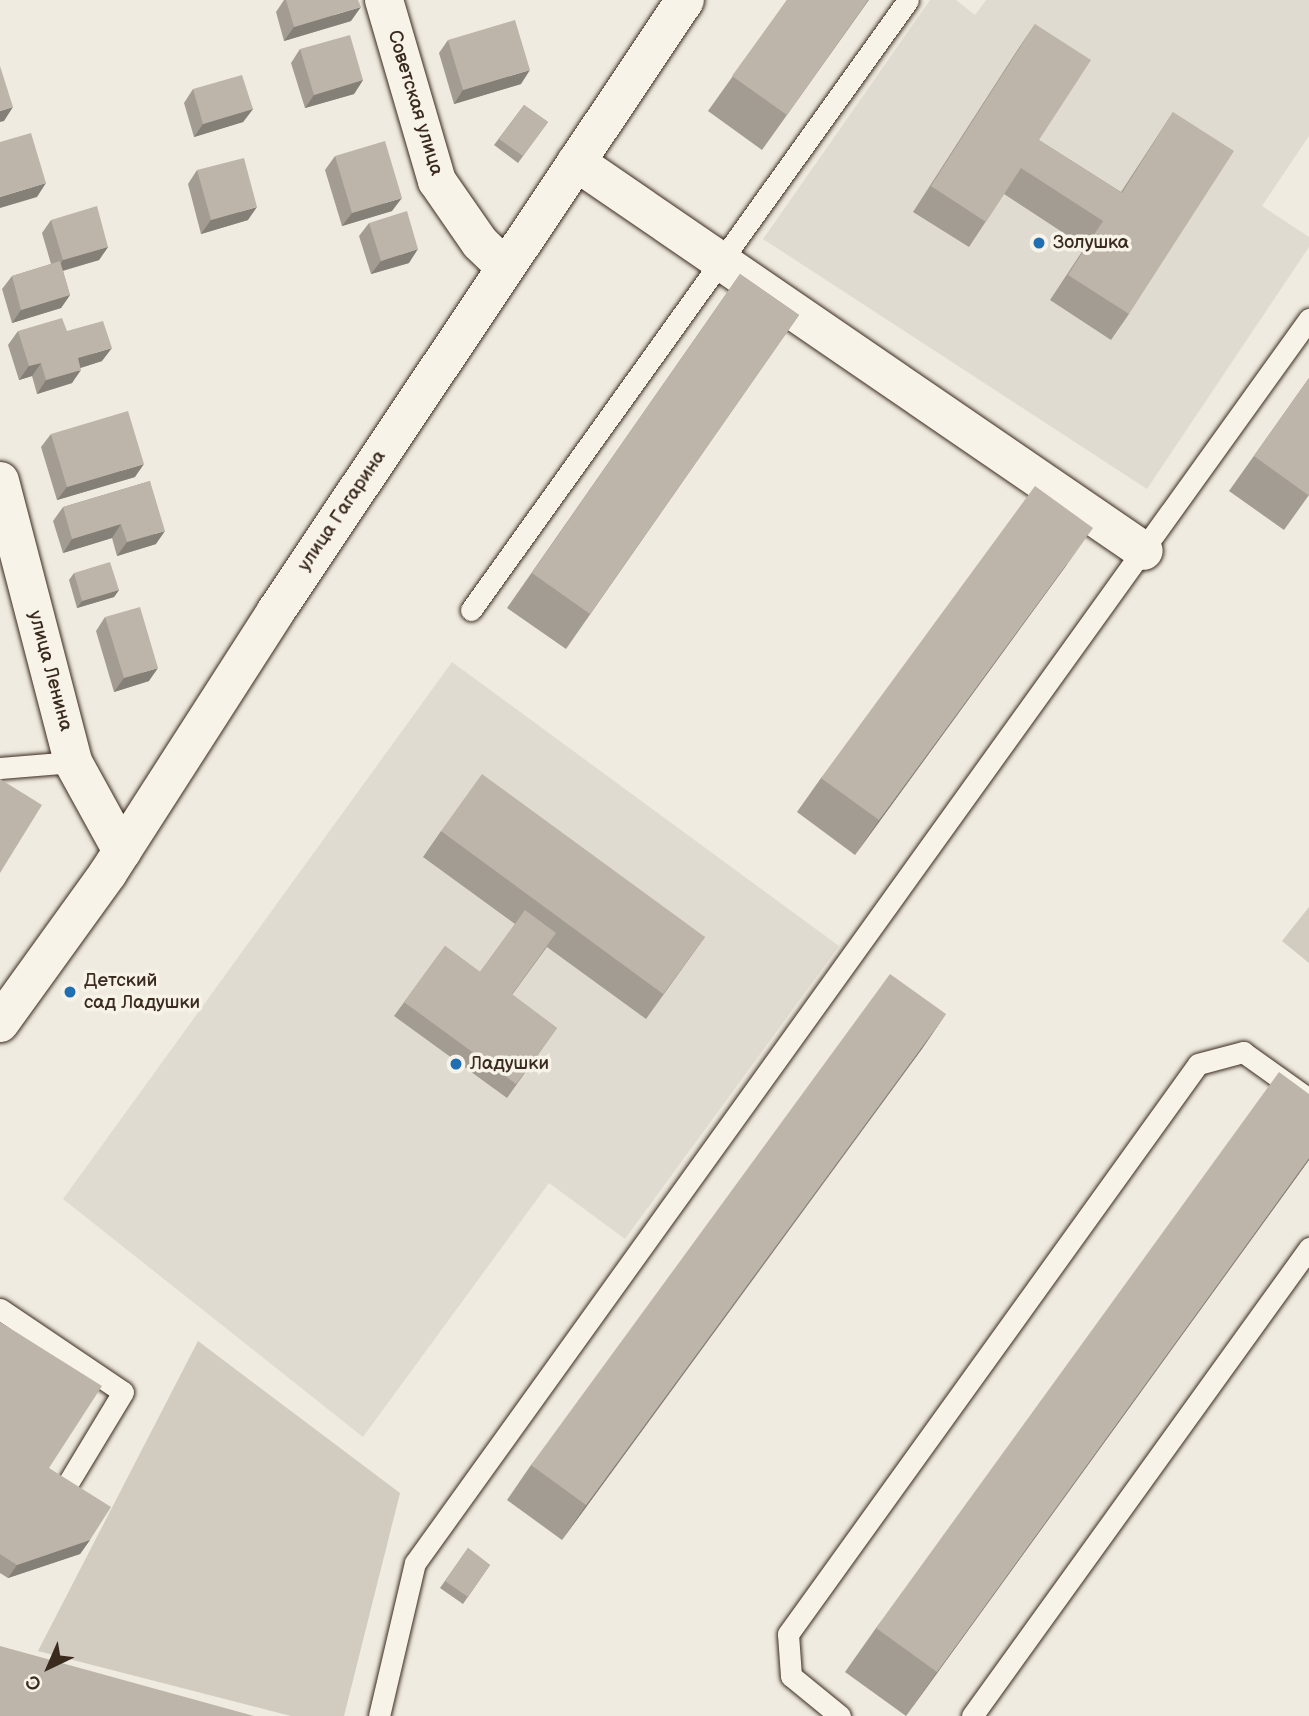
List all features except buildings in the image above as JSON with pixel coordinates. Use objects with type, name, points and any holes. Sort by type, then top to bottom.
[{"type":"street","name":"Советская улица","points":[[384,0],[437,181],[480,243],[505,267]]},
{"type":"street","name":"улица Гагарина","points":[[0,1023],[122,851],[505,267],[685,0]]},
{"type":"street","points":[[576,162],[1144,551]]},
{"type":"street","name":"улица Ленина","points":[[0,481],[74,762],[122,851]]},
{"type":"lane","points":[[471,610],[908,0]]},
{"type":"lane","points":[[379,1716],[415,1563],[1309,319]]},
{"type":"lane","points":[[0,768],[74,762]]},
{"type":"lane","points":[[840,1716],[791,1676],[788,1634],[1198,1064],[1243,1052],[1309,1099]]},
{"type":"lane","points":[[971,1716],[1309,1248]]},
{"type":"lane","points":[[0,1309],[122,1392],[70,1480]]},
{"type":"shaded area","name":"Золушка","points":[[930,0],[956,0],[975,15],[986,0],[1309,0],[1309,136],[1262,206],[1309,237],[1309,247],[1147,489],[763,239]]},
{"type":"shaded area","name":"Ладушки","points":[[452,662],[839,946],[625,1239],[549,1183],[363,1437],[63,1199]]},
{"type":"shaded area","points":[[1309,907],[1309,963],[1282,941]]},
{"type":"shaded area","points":[[198,1341],[400,1493],[344,1716],[291,1716],[38,1651]]},
{"type":"place","name":"Золушка","points":[[1039,243]]},
{"type":"place","name":"Детский сад Ладушки","points":[[70,992]]},
{"type":"place","name":"Ладушки","points":[[456,1064]]}]
